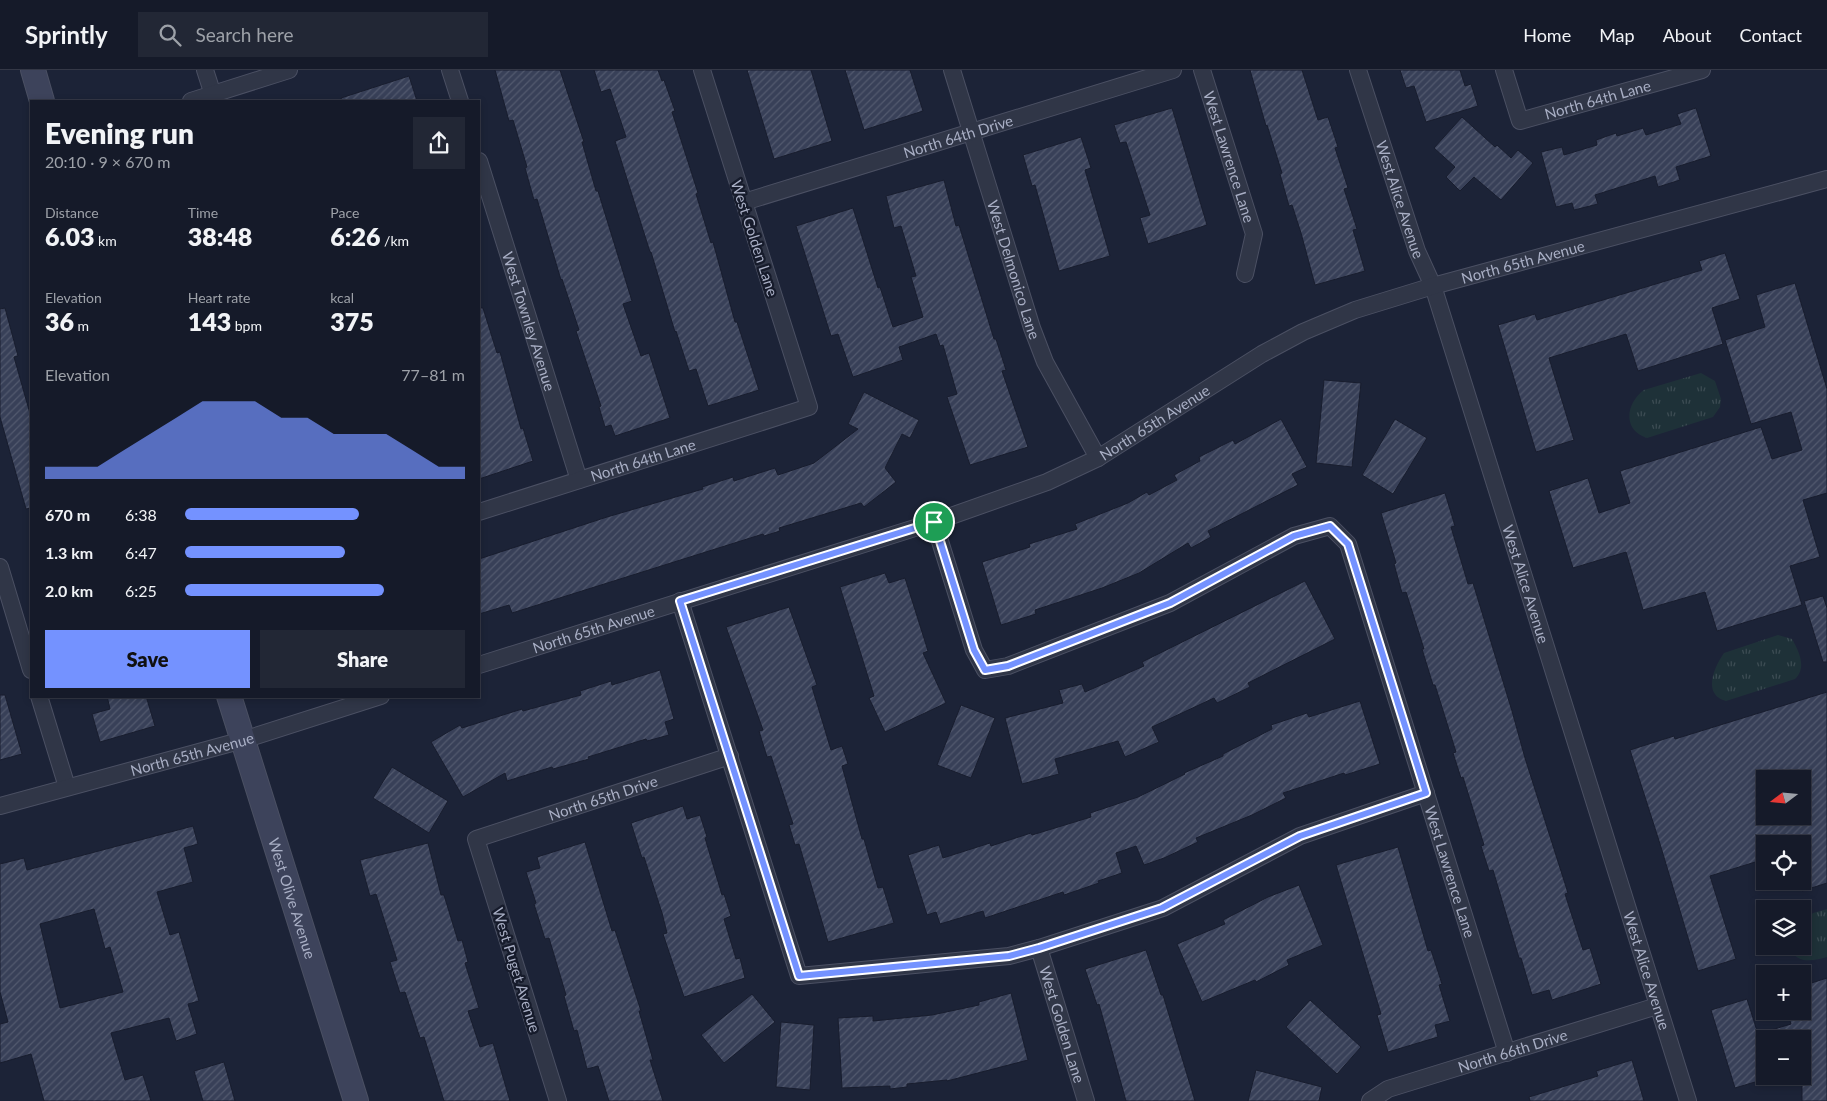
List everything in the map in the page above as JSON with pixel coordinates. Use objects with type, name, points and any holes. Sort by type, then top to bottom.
[{"type":"main road","points":[[32,70],[42,100]]},
{"type":"main road","name":"West Olive Avenue","points":[[230,698],[356,1101]]},
{"type":"street","points":[[205,70],[214,98]]},
{"type":"street","points":[[199,100],[214,98],[289,70]]},
{"type":"street","points":[[450,70],[460,100]]},
{"type":"street","name":"West Golden Lane","points":[[702,70],[809,407]]},
{"type":"street","name":"West Delmonico Lane","points":[[952,70],[1032,328],[1045,362],[1098,458]]},
{"type":"street","name":"North 64th Drive","points":[[744,202],[1172,70]]},
{"type":"street","name":"West Lawrence Lane","points":[[1202,70],[1254,234],[1244,274]]},
{"type":"street","name":"West Alice Avenue","points":[[1358,70],[1417,251],[1433,286],[1688,1101]]},
{"type":"street","name":"North 64th Lane","points":[[1504,70],[1520,121],[1702,70]]},
{"type":"street","name":"West Townley Avenue","points":[[480,164],[579,480]]},
{"type":"street","name":"North 65th Avenue","points":[[480,665],[934,522],[1047,482],[1098,458],[1226,376],[1303,332],[1355,310],[1433,286],[1827,178]]},
{"type":"street","name":"North 64th Lane","points":[[480,512],[809,407]]},
{"type":"street","name":"West Lawrence Lane","points":[[934,522],[974,650],[985,670],[1008,666],[1170,603],[1294,536],[1330,526],[1348,544],[1507,1053]]},
{"type":"street","points":[[0,567],[30,667]]},
{"type":"street","points":[[680,601],[799,976],[1009,956],[1039,948],[1162,908],[1300,836],[1426,793]]},
{"type":"street","points":[[40,698],[67,787]]},
{"type":"street","name":"North 65th Avenue","points":[[0,806],[243,740],[375,698]]},
{"type":"street","name":"North 65th Drive","points":[[476,839],[730,756]]},
{"type":"street","name":"West Puget Avenue","points":[[476,839],[558,1101]]},
{"type":"street","name":"West Golden Lane","points":[[1039,948],[1086,1101]]},
{"type":"street","name":"North 66th Drive","points":[[1370,1101],[1388,1089],[1657,1006]]},
{"type":"green space","points":[[1701,373],[1715,381],[1721,399],[1720,407],[1713,417],[1647,438],[1633,429],[1630,423],[1630,409],[1638,395],[1644,390]]},
{"type":"green space","points":[[1778,635],[1792,639],[1801,659],[1801,670],[1795,679],[1726,701],[1714,693],[1712,680],[1724,653]]},
{"type":"green space","points":[[1827,909],[1827,957],[1816,960],[1800,959],[1795,955],[1811,955],[1811,915]]},
{"type":"building","points":[[495,70],[560,70],[584,142],[582,142],[596,191],[598,191],[632,301],[623,304],[641,356],[649,353],[670,418],[615,436],[611,425],[605,427],[599,407],[601,406],[576,331],[579,330],[561,280],[537,199],[534,200],[525,168],[527,167],[513,120],[509,121]]},
{"type":"building","points":[[594,70],[658,70],[662,81],[664,80],[675,111],[672,112],[698,193],[696,194],[711,243],[713,242],[735,322],[737,322],[759,390],[708,406],[696,369],[689,371],[615,141],[626,137],[610,89],[601,92]]},
{"type":"building","points":[[747,70],[811,70],[832,141],[774,159]]},
{"type":"building","points":[[845,70],[910,70],[923,111],[864,130]]},
{"type":"building","points":[[1250,70],[1302,70],[1318,120],[1328,117],[1338,147],[1335,148],[1348,188],[1344,189],[1357,229],[1353,230],[1365,271],[1315,285],[1292,205],[1289,206],[1280,174],[1282,173]]},
{"type":"building","points":[[1400,70],[1460,70],[1465,86],[1471,84],[1478,106],[1426,122],[1414,86],[1406,88]]},
{"type":"building","points":[[409,76],[417,100],[342,100],[341,98]]},
{"type":"building","points":[[1172,108],[1207,225],[1148,244],[1140,218],[1150,215],[1126,142],[1120,143],[1114,125]]},
{"type":"building","points":[[1696,108],[1711,156],[1676,167],[1680,180],[1658,187],[1655,176],[1595,195],[1598,204],[1574,210],[1572,203],[1556,207],[1541,152],[1562,147],[1564,155],[1597,145],[1596,140],[1616,133],[1617,136],[1643,128],[1646,135],[1681,124],[1677,114]]},
{"type":"building","points":[[1462,117],[1495,147],[1497,145],[1511,158],[1518,150],[1533,163],[1501,200],[1474,177],[1460,191],[1446,177],[1455,167],[1434,148]]},
{"type":"building","points":[[1081,137],[1091,168],[1085,170],[1110,256],[1059,271],[1035,185],[1032,186],[1023,155]]},
{"type":"building","points":[[944,180],[956,226],[959,225],[994,339],[996,339],[1006,370],[1002,371],[1028,447],[970,465],[947,397],[957,394],[943,345],[940,346],[936,334],[899,347],[903,360],[853,377],[838,334],[831,336],[796,226],[853,208],[878,288],[880,287],[893,327],[923,317],[911,277],[916,276],[901,226],[894,228],[886,196]]},
{"type":"building","points":[[1725,253],[1740,299],[1712,308],[1723,344],[1638,371],[1626,334],[1549,358],[1574,440],[1536,452],[1498,325],[1535,314],[1537,320],[1702,270],[1699,261]]},
{"type":"building","points":[[1795,283],[1827,389],[1827,493],[1803,500],[1820,557],[1790,566],[1802,605],[1717,631],[1705,592],[1643,610],[1626,552],[1573,568],[1549,491],[1588,478],[1599,513],[1630,503],[1620,471],[1761,427],[1772,459],[1802,450],[1791,412],[1751,424],[1725,340],[1765,327],[1756,295]]},
{"type":"building","points":[[5,308],[18,356],[14,357],[30,413],[30,508],[26,509],[0,417],[0,309]]},
{"type":"building","points":[[480,308],[483,308],[497,353],[500,352],[521,429],[523,428],[533,461],[480,479]]},
{"type":"building","points":[[1324,380],[1361,383],[1352,467],[1316,463]]},
{"type":"building","points":[[864,392],[919,420],[910,438],[902,434],[885,468],[896,482],[864,507],[861,503],[779,528],[780,531],[764,536],[763,534],[512,613],[509,605],[480,614],[480,559],[607,517],[703,489],[702,487],[733,477],[734,481],[775,468],[778,475],[814,463],[858,429],[848,424]]},
{"type":"building","points":[[1281,419],[1307,467],[1292,474],[1298,485],[1208,531],[1211,537],[1191,548],[1188,543],[1139,573],[1102,588],[1035,610],[1036,614],[1001,625],[982,562],[1030,547],[1029,544],[1077,529],[1075,524],[1128,503],[1147,492],[1149,495],[1177,480],[1174,475],[1200,461],[1199,457],[1233,440],[1235,444]]},
{"type":"building","points":[[1395,419],[1427,438],[1393,494],[1362,475]]},
{"type":"building","points":[[1445,493],[1455,526],[1451,527],[1468,584],[1473,583],[1525,758],[1568,893],[1565,894],[1583,950],[1590,948],[1601,984],[1552,1000],[1549,990],[1532,995],[1521,958],[1519,958],[1493,870],[1489,871],[1481,846],[1484,845],[1463,777],[1461,778],[1453,753],[1456,752],[1435,685],[1433,685],[1406,592],[1402,593],[1394,564],[1396,563],[1381,513]]},
{"type":"building","points":[[885,573],[889,583],[905,578],[928,651],[923,653],[946,703],[885,732],[869,698],[874,696],[840,587]]},
{"type":"building","points":[[1305,581],[1335,639],[1248,683],[1250,687],[1217,703],[1214,698],[1152,727],[1159,742],[1125,757],[1118,741],[1055,759],[1059,774],[1022,784],[1005,718],[1063,703],[1059,690],[1082,684],[1085,692],[1144,666],[1142,662]]},
{"type":"building","points":[[1823,596],[1827,608],[1827,662],[1823,662],[1804,601]]},
{"type":"building","points":[[789,607],[817,685],[812,687],[831,750],[842,746],[848,764],[842,766],[862,839],[864,839],[878,888],[883,887],[894,923],[828,942],[799,844],[795,845],[789,825],[793,824],[771,756],[767,757],[759,731],[763,730],[726,627]]},
{"type":"building","points":[[660,670],[674,719],[665,722],[669,735],[647,741],[646,739],[588,757],[589,759],[553,769],[552,767],[507,781],[505,773],[463,797],[431,742],[460,725],[462,728],[522,709],[523,711],[581,695],[580,691],[611,681],[612,685]]},
{"type":"building","points":[[1827,692],[1827,883],[1811,888],[1811,835],[1756,835],[1756,862],[1710,876],[1736,959],[1698,971],[1630,750],[1674,736],[1675,739]]},
{"type":"building","points":[[0,695],[5,695],[22,754],[0,760]]},
{"type":"building","points":[[107,698],[147,698],[155,726],[100,742],[92,714],[110,709]]},
{"type":"building","points":[[1360,701],[1380,764],[1345,775],[1344,773],[1283,793],[1286,798],[1252,815],[1196,838],[1198,842],[1144,865],[1136,846],[1116,853],[1122,873],[1064,895],[1063,892],[985,918],[983,911],[940,924],[936,912],[927,915],[908,855],[939,845],[943,858],[990,843],[991,846],[1091,817],[1090,813],[1138,797],[1184,773],[1223,756],[1223,754],[1272,729],[1271,725],[1307,713],[1309,717]]},
{"type":"building","points":[[961,705],[995,718],[971,778],[937,765]]},
{"type":"building","points":[[392,767],[448,801],[429,833],[373,798]]},
{"type":"building","points":[[683,806],[687,819],[700,815],[722,895],[724,894],[731,916],[724,919],[736,959],[740,958],[745,978],[684,997],[663,934],[667,933],[662,913],[631,823]]},
{"type":"building","points":[[193,826],[198,844],[184,848],[193,882],[157,892],[170,935],[179,932],[199,1001],[188,1004],[197,1034],[176,1041],[169,1018],[111,1033],[125,1080],[143,1075],[151,1101],[44,1101],[31,1054],[0,1063],[0,1024],[8,1022],[0,992],[0,864],[24,858],[27,870]],"holes":[[[94,909],[105,949],[110,947],[123,992],[60,1008],[40,924]]]},
{"type":"building","points":[[585,842],[612,931],[615,930],[641,1011],[639,1011],[653,1060],[650,1060],[663,1101],[609,1101],[598,1066],[587,1069],[577,1030],[574,1031],[564,996],[566,995],[549,938],[545,939],[534,904],[536,903],[526,872],[540,868],[537,857]]},
{"type":"building","points":[[428,843],[441,895],[444,895],[458,941],[462,940],[468,962],[465,963],[479,1008],[468,1011],[480,1047],[493,1043],[510,1101],[444,1101],[424,1037],[420,1038],[405,992],[400,993],[390,962],[397,960],[376,894],[370,896],[360,860]]},
{"type":"building","points":[[1398,847],[1428,951],[1431,950],[1442,984],[1439,985],[1450,1021],[1435,1025],[1438,1037],[1388,1052],[1377,1015],[1381,1014],[1336,865]]},
{"type":"building","points":[[1299,885],[1323,945],[1287,960],[1289,965],[1256,982],[1255,980],[1202,1002],[1177,944],[1225,924],[1223,920],[1268,897]]},
{"type":"building","points":[[1146,950],[1161,995],[1163,995],[1195,1101],[1126,1101],[1099,1004],[1097,1005],[1085,969]]},
{"type":"building","points":[[1827,978],[1827,1101],[1802,1101],[1802,1085],[1811,1085],[1811,1030],[1771,1030],[1791,1024],[1790,1020],[1811,1020],[1811,983]]},
{"type":"building","points":[[1011,993],[1028,1060],[947,1081],[907,1084],[907,1087],[890,1089],[890,1086],[842,1088],[838,1018],[873,1016],[873,1021],[932,1015],[979,1005],[979,1002]]},
{"type":"building","points":[[752,994],[775,1022],[724,1063],[701,1035]]},
{"type":"building","points":[[1747,999],[1757,1030],[1756,1082],[1735,1088],[1711,1010]]},
{"type":"building","points":[[1310,1000],[1361,1047],[1337,1074],[1286,1027]]},
{"type":"building","points":[[781,1022],[814,1025],[810,1090],[776,1087]]},
{"type":"building","points":[[1632,1060],[1644,1101],[1530,1101],[1529,1097],[1598,1076],[1596,1071]]},
{"type":"building","points":[[224,1062],[235,1101],[203,1101],[194,1071]]},
{"type":"building","points":[[1256,1070],[1322,1087],[1319,1101],[1248,1101]]},
{"type":"route","points":[[934,522],[974,650],[985,670],[1008,666],[1170,603],[1294,536],[1330,526],[1348,544],[1426,793],[1300,836],[1162,908],[1039,948],[1009,956],[799,976],[680,601],[934,522]]}]
